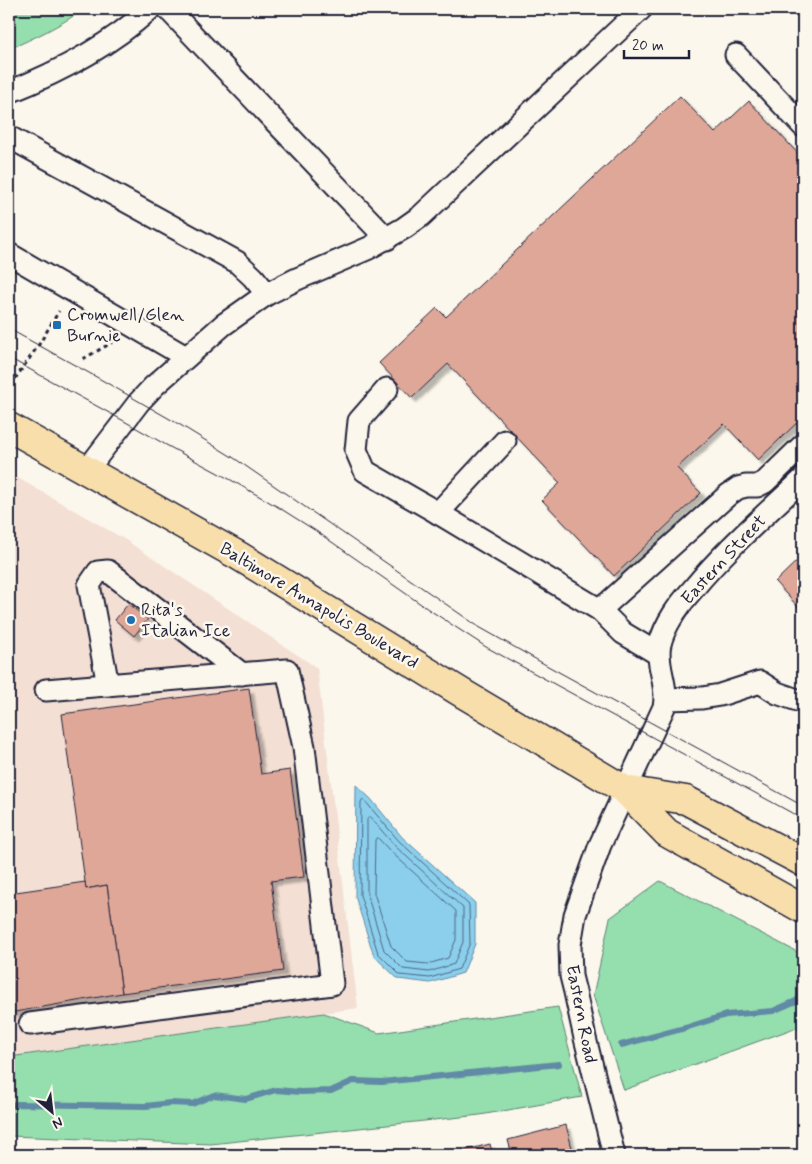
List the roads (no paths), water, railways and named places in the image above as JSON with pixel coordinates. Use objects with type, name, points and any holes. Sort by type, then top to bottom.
[{"type":"main road","name":"Baltimore Annapolis Boulevard","points":[[9,427],[239,556],[462,694],[625,790],[667,833],[803,909]]},
{"type":"main road","name":"Baltimore Annapolis Boulevard","points":[[625,790],[686,800],[803,862]]},
{"type":"street","points":[[9,92],[64,68],[106,44],[150,9]]},
{"type":"street","points":[[168,9],[387,239]]},
{"type":"street","points":[[87,470],[139,402],[154,386],[223,325],[267,294],[387,239],[415,220],[436,202],[630,12]]},
{"type":"street","points":[[736,55],[803,126]]},
{"type":"street","points":[[9,137],[232,259],[249,273],[267,294]]},
{"type":"street","points":[[9,254],[186,357]]},
{"type":"street","points":[[387,389],[359,421],[356,450],[366,471],[600,610],[623,633],[658,654]]},
{"type":"street","points":[[438,513],[505,441]]},
{"type":"street","points":[[600,610],[728,495],[738,488],[757,486],[765,482],[803,444]]},
{"type":"street","name":"Eastern Street","points":[[625,790],[666,700],[658,654],[665,629],[686,598],[725,553],[803,479]]},
{"type":"street","points":[[108,685],[88,585],[98,572],[108,571],[242,674]]},
{"type":"street","points":[[30,1024],[332,984],[304,747],[287,670],[46,690]]},
{"type":"street","points":[[666,700],[720,696],[760,682],[777,693],[803,702]]},
{"type":"street","name":"Eastern Road","points":[[614,1155],[571,976],[570,945],[575,915],[588,875],[625,790]]},
{"type":"water","points":[[356,785],[371,799],[402,837],[475,903],[475,944],[463,973],[430,983],[398,979],[374,956],[355,896]]},
{"type":"waterway","points":[[621,1045],[726,1015],[773,1011],[803,996]]},
{"type":"waterway","points":[[9,1107],[15,1104],[146,1106],[170,1103],[192,1104],[214,1095],[246,1099],[276,1090],[301,1092],[331,1091],[353,1081],[382,1082],[559,1064]]},
{"type":"tram line","points":[[9,329],[182,426],[234,458],[479,627],[803,806]]},
{"type":"tram line","points":[[9,358],[278,507],[486,647],[803,819]]},
{"type":"place","name":"Cromwell/Glen Burnie","points":[[57,325]]},
{"type":"place","name":"Rita's Italian Ice","points":[[131,620]]}]
